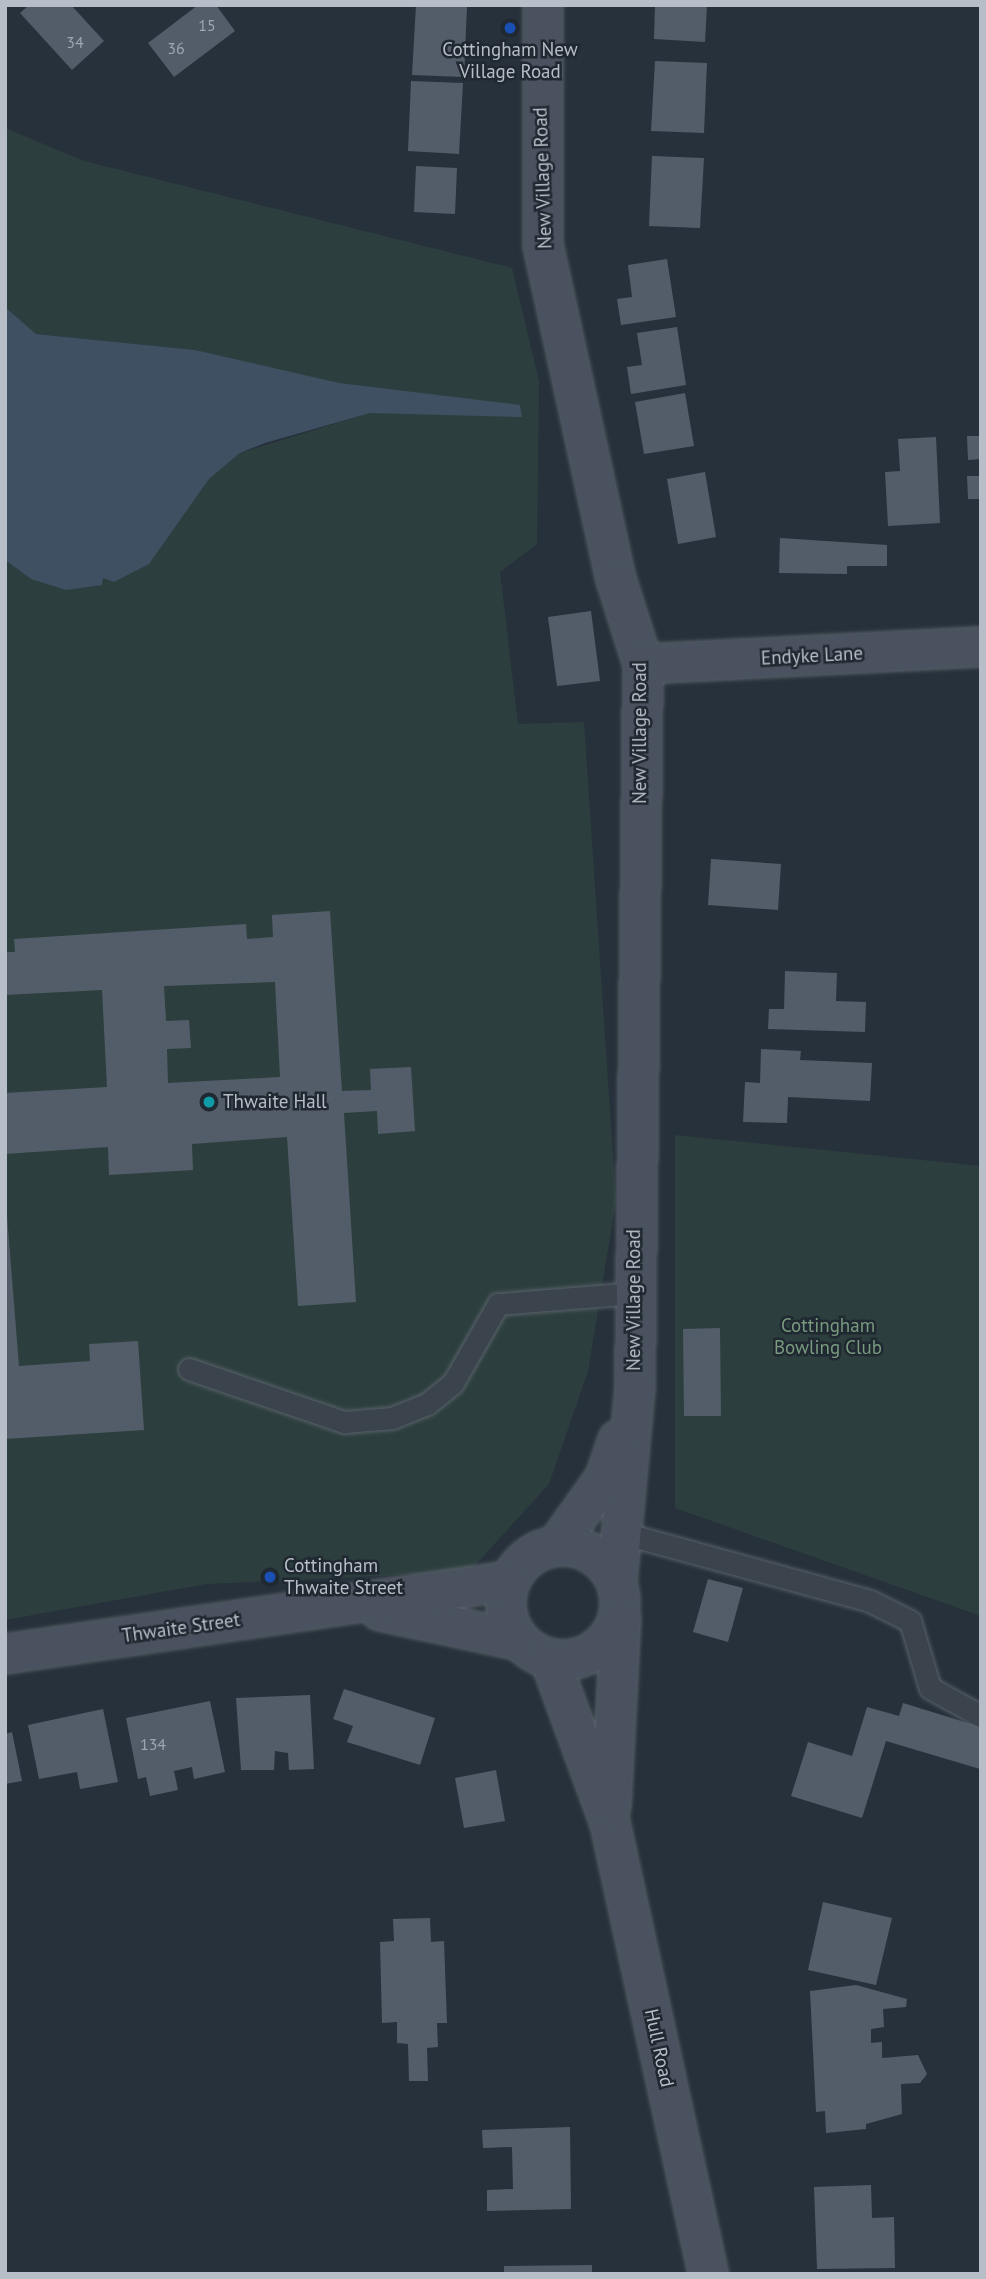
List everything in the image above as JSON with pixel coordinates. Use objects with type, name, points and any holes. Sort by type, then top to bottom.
[{"type":"street","name":"New Village Road","points":[[543,5],[543,245],[615,579],[643,664],[635,1388]]},
{"type":"street","name":"Endyke Lane","points":[[643,664],[981,647]]},
{"type":"street","name":"Hull Road","points":[[610,1823],[622,1533],[635,1388]]},
{"type":"street","points":[[557,1545],[598,1556],[619,1598],[600,1650],[551,1662],[516,1640],[504,1609],[509,1581],[528,1556],[557,1545],[605,1478],[635,1388]]},
{"type":"street","name":"Thwaite Street","points":[[5,1654],[358,1606],[509,1581]]},
{"type":"street","name":"Thwaite Street","points":[[358,1606],[516,1640]]},
{"type":"street","name":"Hull Road","points":[[551,1662],[610,1823],[708,2274]]},
{"type":"lane","points":[[189,1369],[344,1422],[392,1419],[427,1404],[453,1383],[498,1304],[634,1293]]},
{"type":"lane","points":[[622,1533],[858,1598],[910,1621],[930,1688],[981,1716]]},
{"type":"green space","points":[[5,128],[84,161],[512,268],[539,381],[537,544],[500,572],[518,724],[584,722],[616,1201],[588,1371],[549,1484],[469,1572],[206,1584],[5,1620],[5,560],[31,579],[103,578],[149,563],[209,479],[240,453],[369,413],[195,350],[36,334],[5,307]]},
{"type":"green space","name":"Cottingham Bowling Club","points":[[675,1135],[981,1166],[981,1616],[675,1508]]},
{"type":"water","points":[[5,307],[36,334],[195,350],[339,383],[520,405],[522,417],[370,413],[265,443],[240,453],[209,479],[149,564],[114,582],[103,578],[102,585],[66,590],[31,579],[5,560]]},
{"type":"building","points":[[29,5],[71,5],[104,41],[72,70],[20,13]]},
{"type":"building","points":[[198,5],[216,5],[235,31],[174,77],[148,43]]},
{"type":"building","points":[[416,5],[467,7],[464,77],[412,75]]},
{"type":"building","points":[[655,5],[707,5],[705,42],[654,39]]},
{"type":"building","points":[[655,61],[707,63],[704,133],[651,131]]},
{"type":"building","points":[[411,81],[463,83],[459,154],[408,151]]},
{"type":"building","points":[[652,156],[704,158],[700,228],[649,226]]},
{"type":"building","points":[[416,166],[457,168],[455,214],[414,212]]},
{"type":"building","points":[[667,259],[676,317],[621,325],[617,299],[632,297],[628,265]]},
{"type":"building","points":[[677,327],[686,385],[631,394],[627,367],[642,365],[637,333]]},
{"type":"building","points":[[685,393],[694,446],[644,454],[635,402]]},
{"type":"building","points":[[967,436],[981,436],[981,459],[968,460]]},
{"type":"building","points":[[936,437],[940,523],[888,526],[885,472],[900,471],[898,439]]},
{"type":"building","points":[[705,472],[716,537],[678,544],[667,479]]},
{"type":"building","points":[[967,476],[981,476],[981,499],[968,499]]},
{"type":"building","points":[[780,538],[887,545],[887,566],[847,566],[847,574],[779,573]]},
{"type":"building","points":[[591,611],[600,681],[557,686],[548,617]]},
{"type":"building","points":[[711,859],[781,864],[778,910],[708,905]]},
{"type":"building","name":"Thwaite Hall","points":[[330,911],[342,1091],[371,1090],[370,1069],[411,1067],[415,1131],[378,1134],[377,1111],[344,1113],[356,1302],[298,1306],[287,1137],[192,1144],[193,1170],[109,1175],[108,1147],[5,1154],[5,1093],[107,1087],[102,990],[5,995],[5,952],[15,952],[14,939],[246,924],[247,939],[273,937],[272,915]],"holes":[[[275,982],[280,1077],[168,1083],[167,1049],[191,1048],[189,1020],[166,1021],[164,986]]]},
{"type":"building","points":[[785,971],[837,973],[836,1001],[866,1002],[865,1032],[768,1029],[769,1009],[784,1009]]},
{"type":"building","points":[[761,1049],[801,1051],[800,1060],[872,1063],[870,1101],[788,1097],[787,1123],[743,1122],[745,1082],[760,1083]]},
{"type":"building","points":[[5,1191],[19,1366],[90,1361],[89,1344],[138,1341],[144,1430],[5,1439]]},
{"type":"building","points":[[720,1328],[721,1416],[684,1416],[683,1329]]},
{"type":"building","points":[[708,1579],[743,1588],[728,1642],[693,1632]]},
{"type":"building","points":[[344,1689],[435,1718],[420,1765],[347,1742],[353,1726],[333,1719]]},
{"type":"building","points":[[310,1695],[314,1769],[289,1770],[288,1753],[275,1751],[274,1770],[241,1770],[236,1698]]},
{"type":"building","points":[[210,1701],[225,1772],[194,1779],[192,1767],[174,1771],[178,1790],[150,1796],[146,1777],[138,1779],[126,1718]]},
{"type":"building","points":[[903,1703],[981,1727],[980,1769],[886,1741],[862,1818],[791,1796],[808,1742],[852,1756],[867,1707],[899,1716]]},
{"type":"building","points":[[103,1709],[118,1782],[80,1789],[77,1772],[39,1779],[28,1725]]},
{"type":"building","points":[[12,1732],[22,1781],[5,1784],[5,1734]]},
{"type":"building","points":[[496,1770],[505,1821],[464,1828],[455,1778]]},
{"type":"building","points":[[823,1902],[892,1918],[876,1985],[808,1970]]},
{"type":"building","points":[[430,1918],[431,1942],[444,1941],[447,2023],[437,2023],[438,2047],[427,2048],[428,2081],[409,2081],[408,2044],[397,2043],[397,2022],[382,2023],[380,1942],[394,1941],[393,1919]]},
{"type":"building","points":[[856,1985],[907,1999],[906,2007],[883,2009],[884,2027],[871,2029],[871,2043],[882,2042],[882,2058],[918,2055],[927,2074],[920,2083],[901,2084],[902,2114],[866,2124],[866,2129],[826,2133],[825,2111],[816,2112],[810,1991]]},
{"type":"building","points":[[570,2127],[571,2209],[487,2211],[487,2190],[513,2189],[512,2147],[483,2148],[482,2130]]},
{"type":"building","points":[[871,2185],[872,2218],[894,2217],[895,2268],[817,2269],[814,2187]]},
{"type":"building","points":[[592,2265],[592,2274],[504,2274],[504,2266]]},
{"type":"place","name":"Cottingham New Village Road","points":[[510,28]]},
{"type":"place","name":"Thwaite Hall","points":[[209,1102]]},
{"type":"place","name":"Cottingham Thwaite Street","points":[[270,1577]]}]
